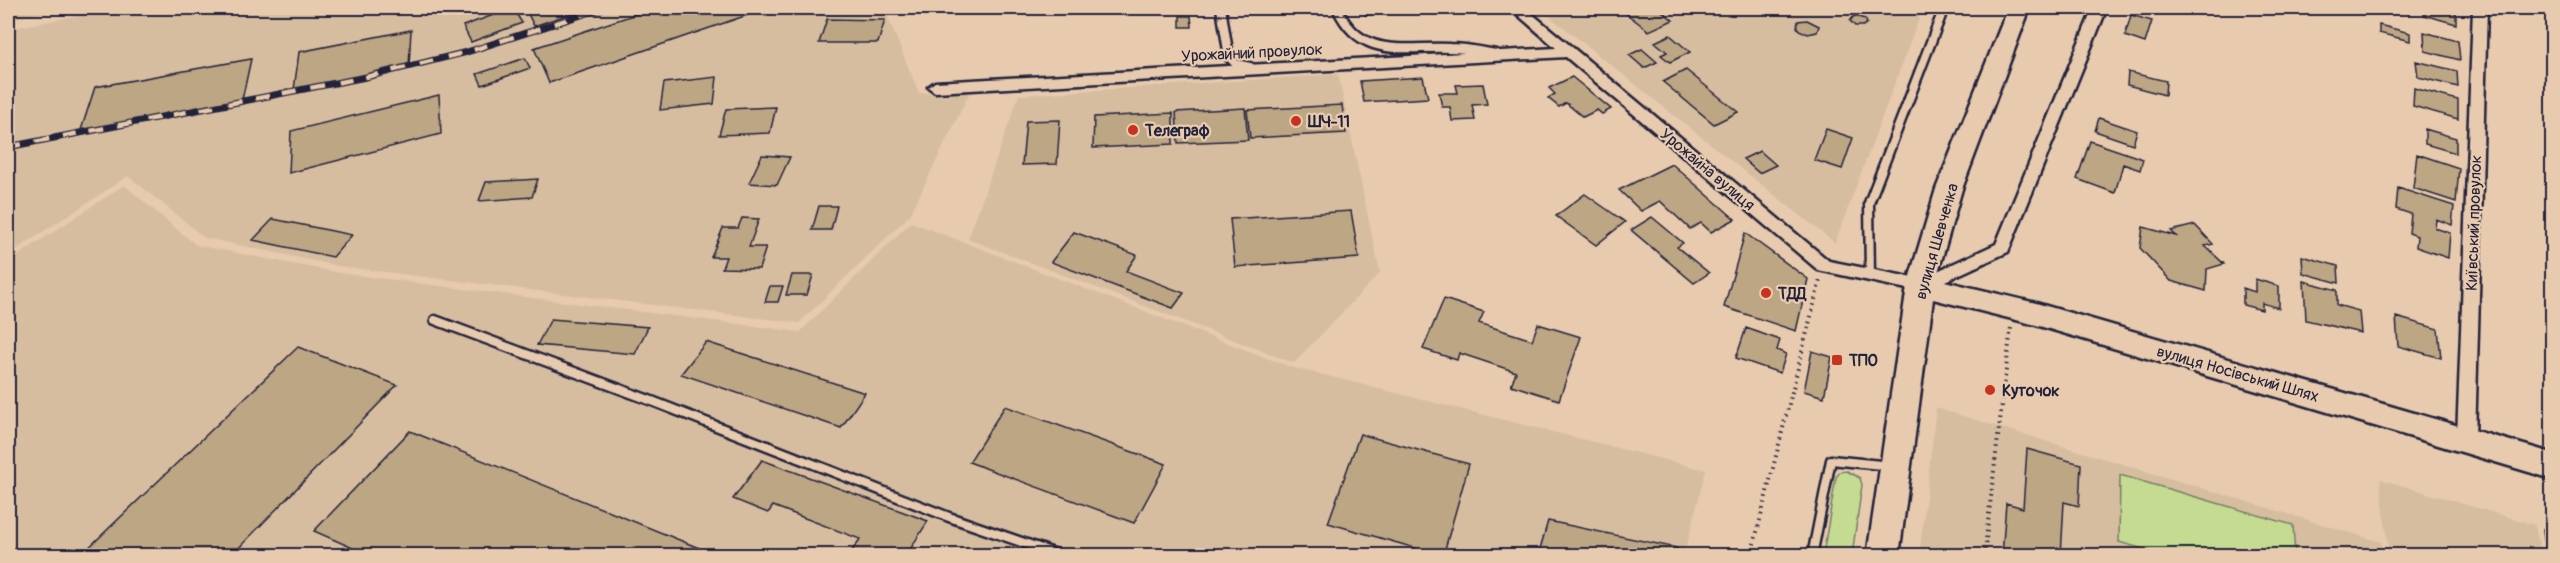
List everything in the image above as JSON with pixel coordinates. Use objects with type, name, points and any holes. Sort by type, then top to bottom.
[{"type":"main road","name":"вулиця Шевченка","points":[[1883,555],[1921,286],[1949,189],[2019,8]]},
{"type":"main road","name":"вулиця Носівський Шлях","points":[[1921,286],[2013,309],[2553,466]]},
{"type":"street","name":"Урожайна вулиця","points":[[1517,8],[1824,266],[1921,286]]},
{"type":"street","points":[[1921,286],[2002,248],[2100,8]]},
{"type":"street","name":"Київський провулок","points":[[2466,439],[2480,8]]},
{"type":"street","name":"Урожайний провулок","points":[[935,87],[1571,52]]},
{"type":"lane","points":[[1221,8],[1229,57],[1243,66],[1265,69]]},
{"type":"lane","points":[[1337,8],[1350,32],[1378,45],[1397,49],[1464,48],[1502,56]]},
{"type":"lane","points":[[1870,276],[1869,203],[1944,8]]},
{"type":"lane","points":[[435,320],[663,405],[949,517],[1062,555]]},
{"type":"lane","points":[[1812,555],[1831,459],[1894,466]]},
{"type":"path","points":[[1751,555],[1824,266]]},
{"type":"path","points":[[1984,555],[2013,309]]},
{"type":"shaded area","points":[[8,8],[66,8],[8,20]]},
{"type":"shaded area","points":[[117,8],[884,8],[919,93],[970,92],[910,215],[799,323],[343,267],[205,238],[128,176],[8,255],[8,29]]},
{"type":"shaded area","points":[[1539,8],[1923,8],[1835,243]]},
{"type":"shaded area","points":[[1338,74],[1380,273],[1294,363],[968,239],[1019,95]]},
{"type":"shaded area","points":[[124,185],[196,245],[340,273],[800,332],[911,222],[1291,367],[1706,470],[1684,556],[8,556],[8,262]]},
{"type":"shaded area","points":[[1936,408],[2381,542],[2383,555],[1919,556]]},
{"type":"shaded area","points":[[2380,479],[2535,525],[2541,555],[2389,555]]},
{"type":"green space","points":[[1847,471],[1860,478],[1862,485],[1852,555],[1823,555],[1836,477],[1840,472]]},
{"type":"green space","points":[[2120,475],[2293,525],[2295,555],[2164,555],[2119,542]]},
{"type":"building","points":[[513,8],[522,23],[471,42],[463,26]]},
{"type":"building","points":[[525,8],[587,8],[534,26]]},
{"type":"building","points":[[654,8],[768,8],[549,83],[534,48]]},
{"type":"building","points":[[1363,8],[1417,8],[1418,11],[1365,15]]},
{"type":"building","points":[[1619,8],[1658,8],[1673,20],[1649,31]]},
{"type":"building","points":[[2424,8],[2436,8],[2456,13],[2456,24],[2424,15]]},
{"type":"building","points":[[2131,15],[2152,21],[2145,43],[2125,36]]},
{"type":"building","points":[[1180,16],[1191,16],[1192,27],[1180,27]]},
{"type":"building","points":[[1854,16],[1865,19],[1867,23],[1863,26],[1855,26],[1850,21]]},
{"type":"building","points":[[827,19],[885,20],[878,43],[819,43]]},
{"type":"building","points":[[1807,20],[1819,26],[1817,32],[1808,34],[1799,30],[1798,21]]},
{"type":"building","points":[[2379,25],[2410,33],[2410,41],[2379,33]]},
{"type":"building","points":[[411,30],[409,66],[294,90],[299,52]]},
{"type":"building","points":[[2424,32],[2458,41],[2460,60],[2425,51]]},
{"type":"building","points":[[1670,35],[1690,52],[1670,62],[1661,55],[1667,52],[1655,42]]},
{"type":"building","points":[[1642,49],[1657,62],[1644,68],[1629,55]]},
{"type":"building","points":[[525,58],[530,68],[482,85],[477,74]]},
{"type":"building","points":[[251,59],[242,100],[81,130],[95,87]]},
{"type":"building","points":[[2416,61],[2457,71],[2458,87],[2418,77]]},
{"type":"building","points":[[1686,70],[1738,112],[1714,124],[1663,82]]},
{"type":"building","points":[[2128,72],[2166,81],[2165,95],[2127,85]]},
{"type":"building","points":[[717,77],[714,104],[660,110],[664,83]]},
{"type":"building","points":[[1423,77],[1428,98],[1364,102],[1360,81]]},
{"type":"building","points":[[1572,77],[1611,109],[1602,114],[1597,110],[1583,117],[1566,103],[1559,107],[1548,98],[1555,94],[1549,88]]},
{"type":"building","points":[[1483,84],[1487,104],[1472,105],[1475,120],[1452,121],[1450,107],[1442,107],[1439,93],[1458,93],[1456,85]]},
{"type":"building","points":[[2414,88],[2458,100],[2458,119],[2413,106]]},
{"type":"building","points":[[439,95],[441,134],[289,173],[291,131]]},
{"type":"building","name":"ШЧ-11","points":[[1342,105],[1346,133],[1250,138],[1247,110]]},
{"type":"building","points":[[776,107],[770,133],[719,135],[726,109]]},
{"type":"building","points":[[1245,108],[1248,140],[1178,143],[1176,112]]},
{"type":"building","name":"Телеграф","points":[[1173,113],[1173,144],[1093,148],[1094,117]]},
{"type":"building","points":[[2099,118],[2137,131],[2133,144],[2095,131]]},
{"type":"building","points":[[1060,120],[1057,164],[1022,165],[1026,121]]},
{"type":"building","points":[[1826,129],[1853,138],[1842,169],[1814,160]]},
{"type":"building","points":[[2425,129],[2456,138],[2456,153],[2425,144]]},
{"type":"building","points":[[2090,141],[2143,159],[2140,170],[2123,164],[2115,193],[2077,179]]},
{"type":"building","points":[[1760,151],[1776,165],[1759,173],[1743,159]]},
{"type":"building","points":[[2417,154],[2459,168],[2456,202],[2413,188]]},
{"type":"building","points":[[762,155],[790,157],[777,185],[749,183]]},
{"type":"building","points":[[1672,164],[1735,219],[1711,232],[1701,223],[1690,229],[1660,201],[1641,211],[1619,190]]},
{"type":"building","points":[[538,179],[532,197],[479,201],[486,182]]},
{"type":"building","points":[[2398,188],[2454,206],[2452,225],[2436,219],[2435,228],[2450,233],[2448,258],[2416,247],[2417,236],[2409,233],[2411,214],[2396,209]]},
{"type":"building","points":[[1585,194],[1625,222],[1596,245],[1556,216]]},
{"type":"building","points":[[819,206],[837,206],[831,230],[812,230]]},
{"type":"building","points":[[1351,211],[1359,258],[1235,267],[1230,219]]},
{"type":"building","points":[[1652,217],[1683,243],[1677,247],[1709,273],[1694,283],[1631,230]]},
{"type":"building","points":[[742,218],[759,219],[749,247],[766,247],[759,269],[722,268],[726,257],[711,257],[723,228],[738,228]]},
{"type":"building","points":[[273,219],[352,235],[333,257],[253,240]]},
{"type":"building","points":[[2195,225],[2213,244],[2205,246],[2224,264],[2207,269],[2206,291],[2171,281],[2140,248],[2143,227],[2176,236],[2171,231]]},
{"type":"building","points":[[1074,232],[1137,255],[1126,271],[1184,293],[1173,308],[1051,262]]},
{"type":"building","name":"ТДД","points":[[1745,233],[1808,279],[1796,331],[1724,307]]},
{"type":"building","points":[[2302,256],[2338,266],[2339,283],[2303,273]]},
{"type":"building","points":[[792,275],[813,275],[807,295],[786,295]]},
{"type":"building","points":[[2255,279],[2279,286],[2279,308],[2262,303],[2262,310],[2243,305],[2243,288],[2255,292]]},
{"type":"building","points":[[2304,281],[2337,290],[2337,305],[2359,311],[2361,333],[2306,320]]},
{"type":"building","points":[[770,286],[783,286],[778,302],[765,302]]},
{"type":"building","points":[[1444,299],[1484,312],[1479,323],[1532,340],[1538,324],[1581,337],[1559,400],[1511,385],[1516,372],[1459,353],[1457,360],[1423,349]]},
{"type":"building","points":[[2396,317],[2438,329],[2441,358],[2398,346]]},
{"type":"building","points":[[551,319],[648,327],[635,354],[537,345]]},
{"type":"building","points":[[1746,328],[1780,340],[1777,350],[1786,354],[1780,373],[1736,358]]},
{"type":"building","points":[[706,342],[865,393],[841,428],[681,374]]},
{"type":"building","points":[[298,347],[397,385],[231,556],[80,556]]},
{"type":"building","points":[[1812,351],[1832,357],[1824,397],[1804,391]]},
{"type":"building","points":[[1005,406],[1166,464],[1134,523],[969,462]]},
{"type":"building","points":[[410,431],[719,556],[371,556],[314,531]]},
{"type":"building","points":[[1360,434],[1469,464],[1443,556],[1328,523]]},
{"type":"building","points":[[2027,449],[2081,464],[2079,506],[2064,502],[2061,556],[2002,556],[2006,503],[2023,508]]},
{"type":"building","points":[[762,460],[928,521],[906,556],[883,553],[882,556],[853,556],[850,554],[860,539],[773,506],[768,513],[733,499]]},
{"type":"building","points":[[1548,521],[1677,548],[1676,556],[1538,556]]},
{"type":"building","points":[[2543,530],[2552,534],[2552,556],[2546,556]]},
{"type":"railway","points":[[8,147],[366,77],[467,52],[603,8]]},
{"type":"place","name":"ШЧ-11","points":[[1296,121]]},
{"type":"place","name":"Телеграф","points":[[1133,130]]},
{"type":"place","name":"ТДД","points":[[1766,293]]},
{"type":"place","name":"ТПО","points":[[1837,360]]},
{"type":"place","name":"Куточок","points":[[1990,390]]}]
